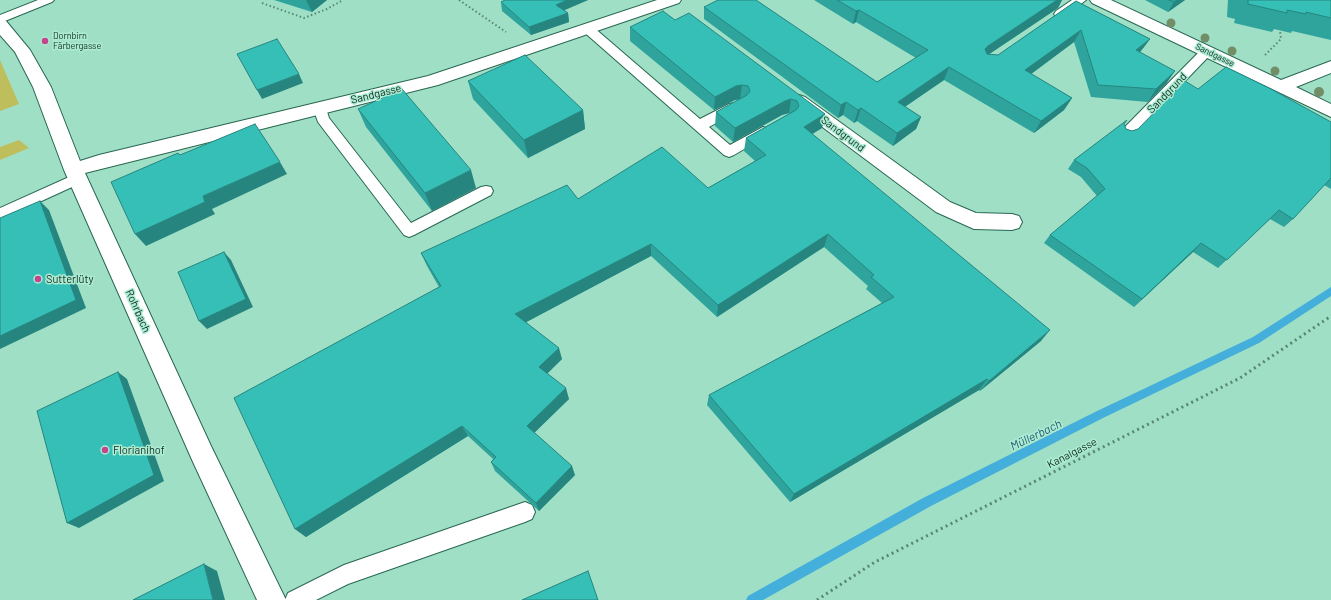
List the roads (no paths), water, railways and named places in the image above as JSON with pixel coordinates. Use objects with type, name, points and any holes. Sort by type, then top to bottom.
[{"type":"street","name":"Sandgasse","points":[[1098,0],[1208,51],[1331,111]]},
{"type":"street","name":"Sandgasse","points":[[76,174],[99,162],[432,81],[588,29],[673,5]]},
{"type":"street","name":"Rohrbach","points":[[0,25],[22,50],[42,87],[76,174],[202,454],[272,600]]},
{"type":"street","points":[[1280,87],[1331,67]]},
{"type":"street","name":"Sandgrund","points":[[789,93],[943,207],[974,221],[1012,222]]},
{"type":"lane","points":[[0,19],[48,0]]},
{"type":"lane","points":[[1049,21],[1080,0]]},
{"type":"lane","points":[[588,29],[728,152],[774,126]]},
{"type":"lane","name":"Sandgrund","points":[[1126,134],[1208,51]]},
{"type":"lane","points":[[698,126],[740,104]]},
{"type":"lane","points":[[320,108],[323,120],[409,231],[486,191]]},
{"type":"lane","points":[[0,214],[76,174]]},
{"type":"lane","points":[[295,600],[344,575],[525,512]]},
{"type":"waterway","name":"Müllerbach","points":[[752,600],[927,502],[1099,415],[1256,340],[1331,291]]},
{"type":"place","name":"Dornbirn Färbergasse","points":[[45,41]]},
{"type":"place","name":"Sutterlüty","points":[[38,279]]},
{"type":"place","name":"Florianihof","points":[[105,450]]}]
